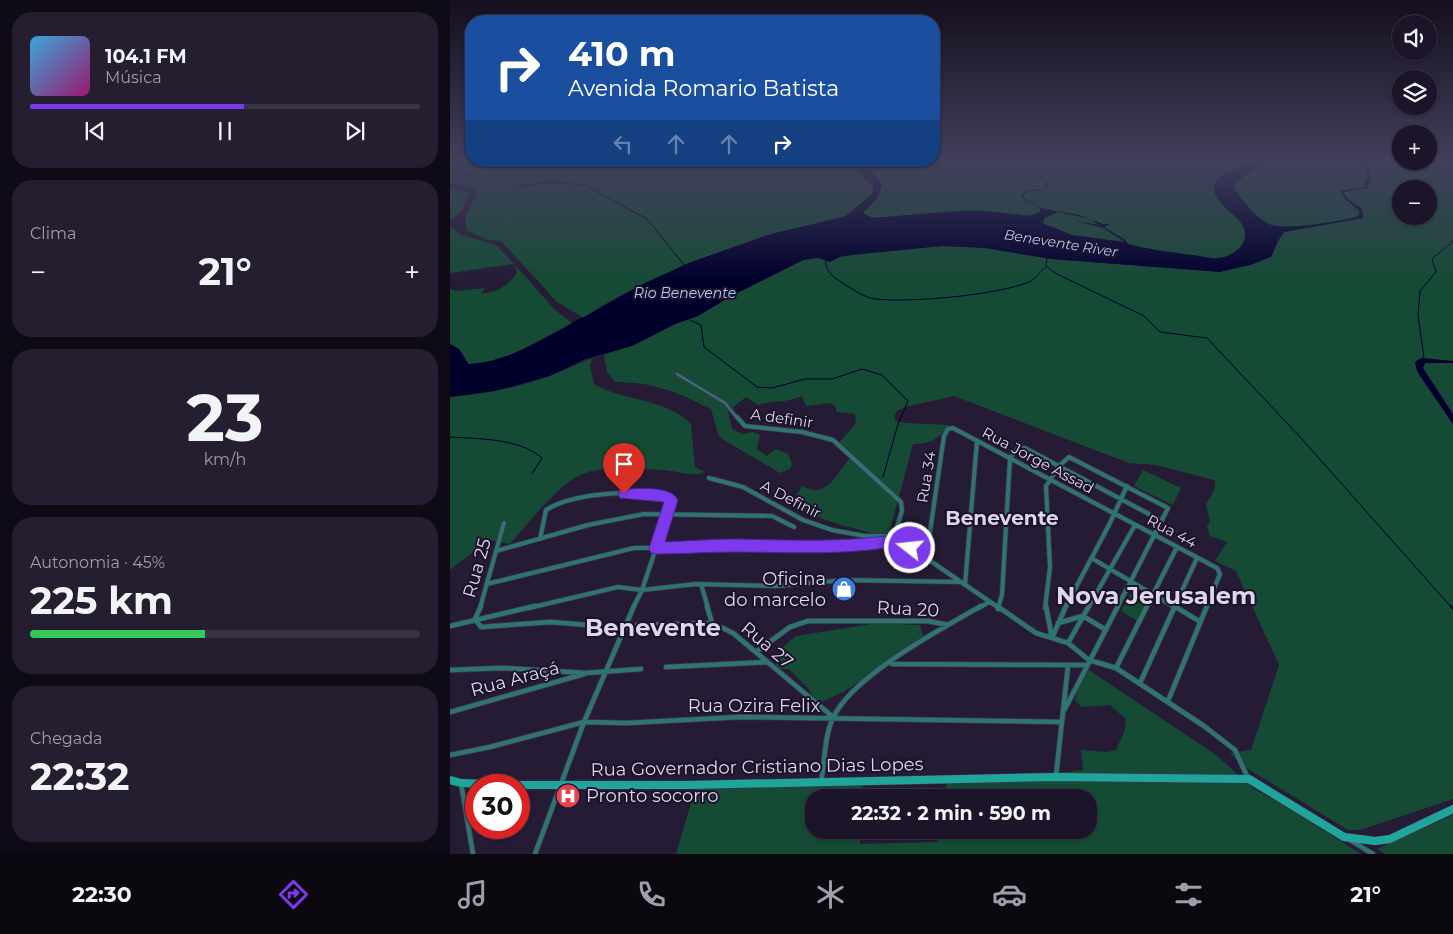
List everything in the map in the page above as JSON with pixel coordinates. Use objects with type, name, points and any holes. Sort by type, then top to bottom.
[{"type":"street","name":"A definir","points":[[677,374],[725,403],[745,426],[813,434],[838,444],[901,502],[902,511],[894,536]]},
{"type":"street","name":"Rua Jorge Assad","points":[[948,429],[955,429],[1116,515]]},
{"type":"street","name":"Rua 34","points":[[926,559],[944,436],[948,429]]},
{"type":"street","points":[[965,585],[976,441]]},
{"type":"street","points":[[998,608],[1002,595],[1010,458],[1018,448],[1026,448],[1162,520]]},
{"type":"street","points":[[1052,638],[1045,611],[1050,567],[1046,489],[1059,466],[1069,457],[1167,506],[1162,520],[1086,665],[1066,709],[1062,722],[1056,777]]},
{"type":"street","name":"A Definir","points":[[710,478],[743,487],[804,520],[832,530],[865,536],[894,536]]},
{"type":"street","points":[[1052,638],[1078,582],[1093,559],[1116,515],[1127,486]]},
{"type":"street","points":[[534,854],[584,722],[623,628],[642,590],[666,513],[672,500],[665,496],[624,494],[576,498],[557,502],[546,510],[540,539]]},
{"type":"street","points":[[496,551],[618,518],[666,513],[772,516],[794,528]]},
{"type":"street","name":"Rua 44","points":[[1116,515],[1217,568],[1220,574],[1199,621]]},
{"type":"street","name":"Rua 25","points":[[474,619],[487,584],[504,523]]},
{"type":"street","points":[[1068,643],[1108,569],[1135,525]]},
{"type":"street","points":[[894,536],[1036,633],[1068,643],[1089,660],[1116,668],[1168,701],[1226,742],[1241,759],[1249,779],[1373,854]]},
{"type":"street","points":[[487,584],[628,549],[731,546],[803,547],[875,544],[899,540]]},
{"type":"street","points":[[1116,668],[1176,546]]},
{"type":"street","points":[[1140,683],[1198,558]]},
{"type":"street","points":[[1093,559],[1199,621],[1168,701]]},
{"type":"street","points":[[450,626],[618,587],[642,590],[700,584],[777,586],[845,580],[961,582]]},
{"type":"street","points":[[637,625],[712,623],[700,584]]},
{"type":"street","points":[[821,782],[833,718],[857,686],[948,625],[989,602]]},
{"type":"street","points":[[1058,624],[1083,616],[1106,630]]},
{"type":"street","points":[[474,619],[480,627],[551,622],[599,626]]},
{"type":"street","name":"Rua 20","points":[[756,652],[790,627],[808,621],[928,621],[948,625]]},
{"type":"street","name":"Rua 27","points":[[712,623],[733,633],[833,718]]},
{"type":"street","points":[[666,667],[767,662]]},
{"type":"street","points":[[890,664],[1086,665]]},
{"type":"street","points":[[1066,709],[1064,688],[1068,666]]},
{"type":"street","points":[[450,670],[503,668],[586,673],[606,670],[641,669]]},
{"type":"street","name":"Rua Araçá","points":[[450,712],[495,697],[555,684],[586,673]]},
{"type":"street","name":"Rua Ozira Felix","points":[[450,755],[490,747],[584,722],[628,723],[740,717],[1062,722]]},
{"type":"street","name":"Rua Governador Cristiano Dias Lopes","points":[[530,785],[1056,777],[1249,779]]},
{"type":"street","points":[[450,780],[465,782]]},
{"type":"street","points":[[461,782],[473,854]]},
{"type":"street","points":[[1344,837],[1375,841],[1390,839],[1453,809]]},
{"type":"green space","points":[[450,202],[466,202],[460,213],[450,220]]},
{"type":"green space","points":[[472,202],[865,202],[845,216],[827,222],[767,235],[696,261],[627,292],[584,317],[580,318],[582,317],[557,302],[501,241],[488,240],[466,230],[466,215]]},
{"type":"green space","points":[[873,202],[1223,202],[1242,224],[1245,238],[1242,246],[1232,254],[1212,258],[1159,252],[1129,244],[1124,239],[1125,243],[1119,243],[1073,235],[1046,226],[1042,219],[1058,212],[1067,213],[1044,209],[1038,206],[1041,212],[1032,216],[973,210],[872,218],[863,213]]},
{"type":"green space","points":[[1244,202],[1350,202],[1360,211],[1357,217],[1314,225],[1290,227],[1280,227],[1266,223],[1254,214]]},
{"type":"green space","points":[[1351,202],[1392,202],[1392,225],[1437,225],[1437,202],[1453,202],[1453,361],[1418,359],[1415,363],[1419,375],[1453,424],[1453,799],[1360,830],[1348,830],[1245,767],[1230,753],[1251,750],[1279,665],[1236,571],[1215,561],[1227,542],[1210,536],[1207,526],[1210,521],[1206,505],[1215,487],[1214,480],[1156,465],[1129,463],[954,396],[905,407],[897,411],[894,416],[896,421],[905,423],[949,425],[934,440],[913,444],[888,537],[822,519],[785,500],[795,497],[802,486],[819,490],[831,483],[836,477],[851,457],[839,443],[856,423],[855,414],[837,412],[835,406],[831,403],[806,406],[802,396],[791,400],[758,405],[746,397],[728,411],[732,429],[742,434],[753,432],[760,435],[757,449],[767,456],[776,449],[788,454],[792,464],[790,469],[780,473],[722,439],[718,434],[711,409],[665,389],[629,382],[615,382],[607,372],[604,355],[636,344],[675,324],[698,316],[733,295],[808,258],[834,258],[894,249],[943,246],[985,248],[1051,259],[1212,271],[1250,265],[1271,257],[1284,232],[1363,218],[1364,213]]},
{"type":"green space","points":[[450,226],[461,235],[496,245],[514,264],[450,273]]},
{"type":"green space","points":[[515,265],[555,310],[572,323],[510,355],[483,363],[469,364],[459,349],[450,344],[450,289],[456,291],[485,288],[481,294],[498,290],[510,282],[517,273]]},
{"type":"green space","points":[[599,356],[592,359],[590,366],[594,384],[606,390],[670,409],[681,416],[691,424],[695,467],[705,472],[695,474],[666,470],[624,469],[588,472],[577,476],[556,492],[510,544],[488,540],[450,570],[450,397],[488,392],[525,384]]},
{"type":"green space","points":[[1425,363],[1453,363],[1453,414],[1425,373],[1423,368]]},
{"type":"green space","points":[[1143,470],[1181,488],[1173,505],[1134,486]]},
{"type":"green space","points":[[1132,591],[1147,600],[1137,621],[1121,611]]},
{"type":"green space","points":[[878,623],[920,625],[924,638],[845,691],[818,704],[807,687],[789,669],[775,669],[777,657],[782,648],[796,636]]},
{"type":"green space","points":[[1083,666],[1216,755],[1254,789],[1282,804],[1361,854],[676,854],[697,783],[863,778],[862,789],[805,789],[805,839],[860,839],[860,844],[937,842],[938,839],[1097,839],[1097,789],[946,789],[948,778],[1039,775],[1083,770],[1081,750],[1107,752],[1116,750],[1125,730],[1126,719],[1110,705],[1081,707],[1075,700]]},
{"type":"green space","points":[[1453,815],[1453,854],[1385,854],[1377,849]]},
{"type":"water","name":"Rio Benevente","points":[[863,202],[873,202],[863,213],[872,218],[957,211],[988,211],[1028,216],[1040,212],[1040,207],[1029,202],[1031,202],[1044,209],[1079,215],[1089,219],[1058,212],[1043,219],[1042,223],[1072,235],[1125,242],[1103,228],[1076,221],[1099,225],[1090,219],[1103,224],[1110,224],[1104,227],[1125,240],[1128,244],[1216,258],[1226,256],[1237,250],[1244,241],[1245,234],[1240,221],[1220,202],[1245,202],[1263,221],[1277,226],[1312,225],[1357,217],[1360,212],[1348,202],[1352,202],[1362,209],[1363,218],[1284,232],[1271,257],[1250,265],[1220,272],[1051,259],[985,248],[943,246],[842,256],[830,262],[818,258],[803,260],[733,295],[698,316],[675,324],[632,346],[585,359],[550,376],[495,391],[450,397],[450,344],[459,349],[468,364],[492,361],[516,353],[645,283],[691,262],[768,235],[846,216]]},
{"type":"water","points":[[1422,358],[1453,361],[1453,363],[1425,363],[1423,368],[1453,414],[1453,424],[1417,371],[1415,362]]},
{"type":"waterway","points":[[615,202],[647,219],[684,265]]},
{"type":"waterway","points":[[1424,358],[1418,315],[1420,291],[1436,272],[1432,259],[1453,241]]},
{"type":"waterway","points":[[826,258],[827,269],[841,282],[867,297],[891,300],[953,297],[1015,287],[1034,279],[1046,267]]},
{"type":"waterway","points":[[1047,258],[1046,266],[1055,273],[1144,316],[1160,332],[1207,338],[1301,438],[1452,608]]},
{"type":"waterway","points":[[690,320],[701,325],[704,347],[757,387],[772,388],[805,379],[832,379],[862,369],[882,375],[908,401],[898,424],[883,477]]},
{"type":"waterway","points":[[450,437],[486,439],[510,443],[533,451],[542,458],[532,474]]},
{"type":"place","name":"Oficina do marcelo","points":[[844,589]]},
{"type":"place","name":"Pronto socorro","points":[[568,796]]},
{"type":"district","name":"Benevente","points":[[1002,518]]},
{"type":"district","name":"Nova Jerusalem","points":[[1156,595]]},
{"type":"district","name":"Benevente","points":[[653,627]]},
{"type":"route","points":[[624,494],[665,496],[672,500],[666,513],[656,548],[795,547],[879,544],[899,540],[910,548]]},
{"type":"water label","name":"Benevente River","points":[[1061,243]]}]
